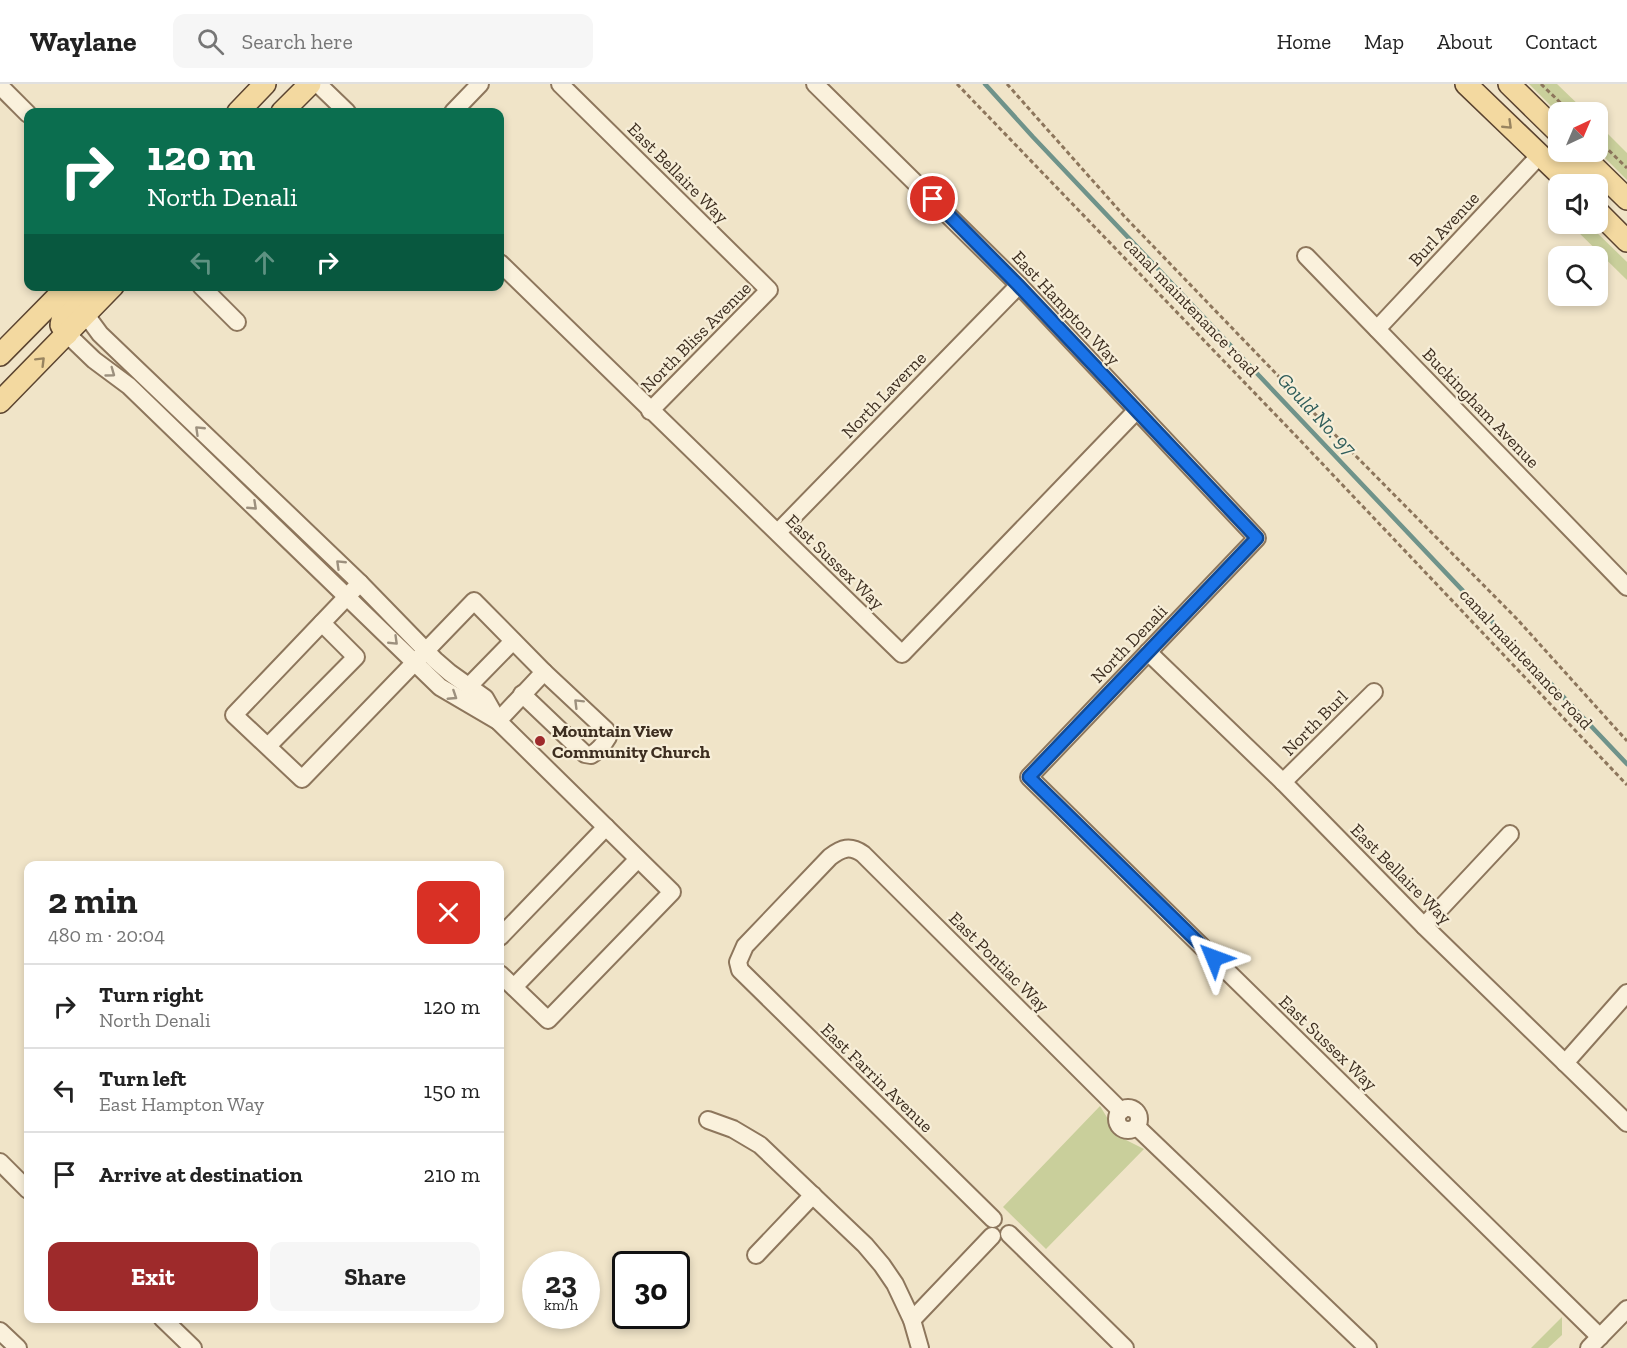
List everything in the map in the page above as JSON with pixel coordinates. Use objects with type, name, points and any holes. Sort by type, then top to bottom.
[{"type":"main road","points":[[242,108],[265,84]]},
{"type":"main road","points":[[286,108],[310,84]]},
{"type":"main road","points":[[1466,84],[1560,174]]},
{"type":"main road","points":[[1509,84],[1548,122]]},
{"type":"main road","points":[[1540,155],[1559,159],[1579,174]]},
{"type":"main road","points":[[1589,162],[1627,199]]},
{"type":"main road","points":[[1608,199],[1627,215]]},
{"type":"main road","points":[[1608,222],[1627,241]]},
{"type":"main road","points":[[0,356],[63,291]]},
{"type":"main road","points":[[67,334],[61,325],[64,311],[82,291]]},
{"type":"main road","points":[[0,402],[109,291]]},
{"type":"street","points":[[318,84],[343,108]]},
{"type":"street","points":[[457,108],[480,84]]},
{"type":"street","name":"East Bellaire Way","points":[[560,84],[769,290]]},
{"type":"street","name":"East Hampton Way","points":[[815,84],[1018,285],[1257,538]]},
{"type":"street","points":[[0,86],[24,110]]},
{"type":"street","name":"Burl Avenue","points":[[1377,329],[1540,155]]},
{"type":"street","name":"Buckingham Avenue","points":[[1306,256],[1627,587]]},
{"type":"street","name":"East Sussex Way","points":[[504,266],[650,411],[902,654],[1136,411]]},
{"type":"street","name":"North Laverne","points":[[778,532],[1018,285]]},
{"type":"street","name":"North Bliss Avenue","points":[[650,411],[769,290]]},
{"type":"street","points":[[206,291],[237,322]]},
{"type":"street","points":[[86,315],[100,334],[360,583],[421,655],[440,687],[498,721],[672,892],[548,1020],[504,978]]},
{"type":"street","points":[[67,334],[94,360],[129,386],[348,597],[421,655],[486,698],[498,721]]},
{"type":"street","points":[[235,490],[248,476]]},
{"type":"street","name":"North Denali","points":[[1029,777],[1257,538]]},
{"type":"street","points":[[360,583],[234,715],[302,779],[474,601],[544,672],[606,730],[608,737],[591,755],[585,754],[522,694]]},
{"type":"street","points":[[268,746],[356,657],[322,623]]},
{"type":"street","points":[[469,686],[513,641]]},
{"type":"street","name":"East Bellaire Way","points":[[1148,652],[1282,782],[1424,926],[1627,1123]]},
{"type":"street","points":[[498,721],[544,672]]},
{"type":"street","name":"North Burl","points":[[1282,782],[1374,692]]},
{"type":"street","name":"East Sussex Way","points":[[1029,777],[1595,1342]]},
{"type":"street","points":[[504,933],[606,827]]},
{"type":"street","points":[[1424,926],[1510,834]]},
{"type":"street","name":"East Pontiac Way","points":[[738,962],[745,946],[830,857],[846,848],[855,849],[1121,1111],[1118,1117],[1121,1127],[1131,1130],[1137,1127],[1368,1348]]},
{"type":"street","points":[[514,987],[638,859]]},
{"type":"street","name":"East Farrin Avenue","points":[[738,962],[746,978],[998,1230],[1125,1348]]},
{"type":"street","points":[[1565,1063],[1627,993]]},
{"type":"street","points":[[708,1119],[733,1129],[760,1144],[865,1245],[882,1264],[895,1284],[912,1320],[920,1348]]},
{"type":"street","points":[[0,1162],[24,1186]]},
{"type":"street","points":[[756,1255],[813,1195]]},
{"type":"street","points":[[912,1320],[998,1230]]},
{"type":"street","points":[[1595,1342],[1627,1309]]},
{"type":"street","points":[[167,1323],[193,1348]]},
{"type":"street","points":[[0,1331],[18,1348]]},
{"type":"path","name":"canal maintenance road","points":[[957,84],[1298,437],[1627,784]]},
{"type":"path","name":"canal maintenance road","points":[[1007,84],[1125,217],[1334,434],[1517,619],[1627,741]]},
{"type":"path","points":[[1541,84],[1560,102]]},
{"type":"path","points":[[1608,150],[1627,168]]},
{"type":"green space","points":[[1529,84],[1557,84],[1576,102],[1548,102]]},
{"type":"green space","points":[[1608,134],[1627,153],[1627,180],[1608,161]]},
{"type":"green space","points":[[1580,234],[1598,234],[1627,262],[1627,280],[1608,261],[1608,246],[1592,246]]},
{"type":"green space","points":[[1100,1106],[1122,1138],[1144,1149],[1046,1249],[1003,1207]]},
{"type":"green space","points":[[1562,1317],[1562,1335],[1548,1348],[1531,1348]]},
{"type":"waterway","name":"Gould No. 97","points":[[985,84],[1627,764]]},
{"type":"place","name":"Mountain View Community Church","points":[[540,741]]},
{"type":"route","points":[[933,199],[1018,285],[1257,538],[1029,777],[1214,958]]}]
